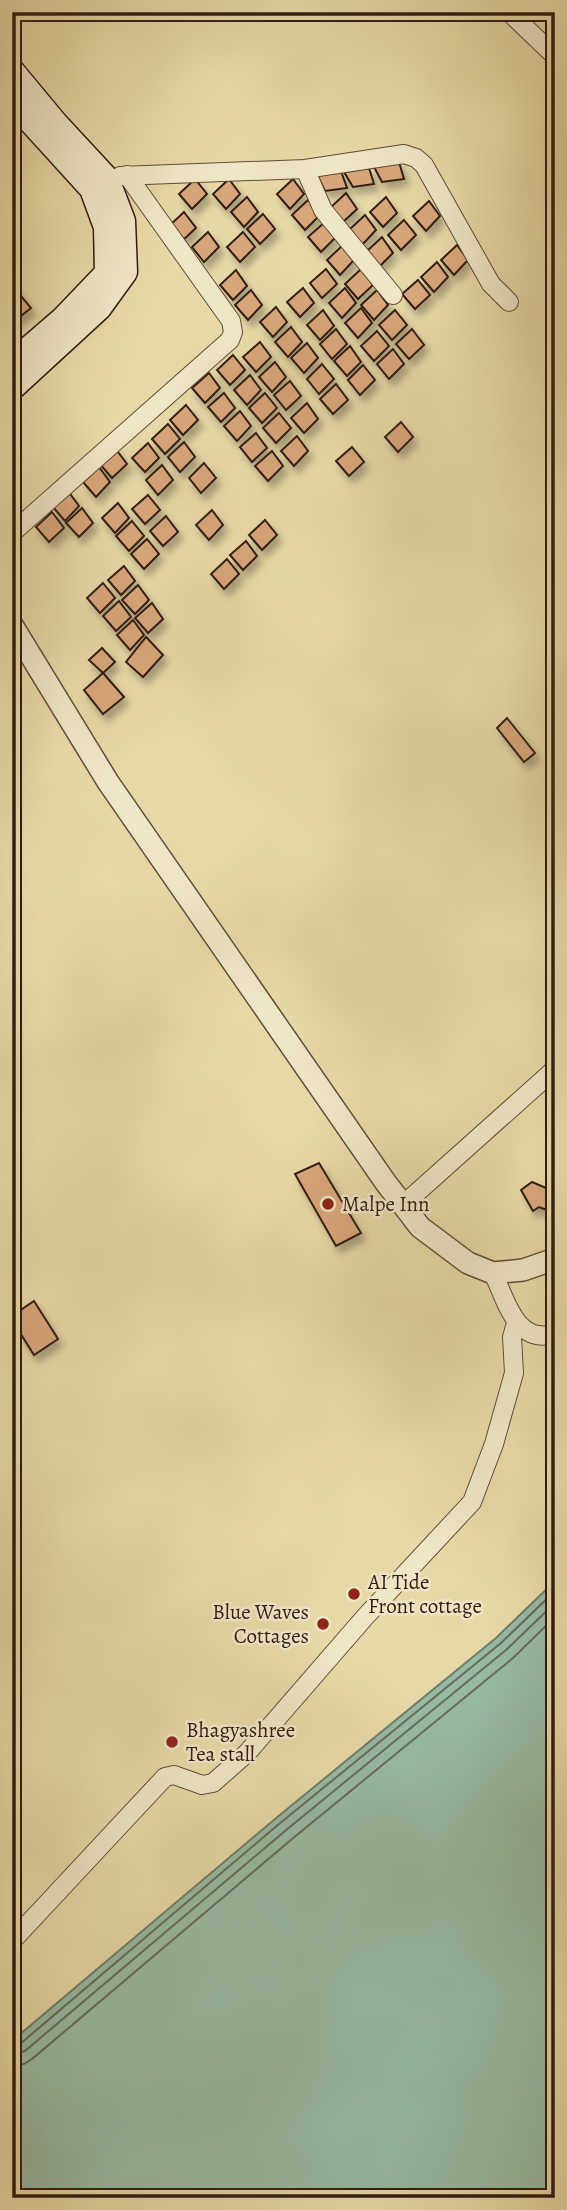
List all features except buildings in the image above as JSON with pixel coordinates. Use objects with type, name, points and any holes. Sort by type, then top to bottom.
[{"type":"main road","points":[[12,71],[56,124],[117,177],[123,221],[125,272],[99,308],[12,388]]},
{"type":"main road","points":[[12,101],[92,189],[106,227],[107,273],[63,319],[12,363]]},
{"type":"street","points":[[509,12],[555,56]]},
{"type":"street","points":[[117,177],[304,169],[404,154],[416,158],[424,165],[491,284],[509,302]]},
{"type":"street","points":[[304,169],[323,210],[393,295]]},
{"type":"street","points":[[12,533],[230,340],[233,332],[231,321],[117,177]]},
{"type":"street","points":[[12,625],[108,782],[420,1227],[468,1263],[493,1273],[523,1270],[552,1262]]},
{"type":"street","points":[[403,1205],[555,1069]]},
{"type":"street","points":[[523,1270],[514,1279],[509,1290],[510,1313],[525,1331],[536,1335],[555,1334]]},
{"type":"street","points":[[493,1273],[508,1302]]},
{"type":"street","points":[[12,1941],[165,1777],[174,1775],[202,1784],[213,1783],[247,1753],[365,1617],[472,1502],[494,1444],[514,1373],[512,1337],[516,1323]]},
{"type":"water","points":[[555,1581],[555,2198],[12,2198],[12,2041],[275,1819],[496,1638]]},
{"type":"place","name":"Malpe Inn","points":[[328,1204]]},
{"type":"place","name":"AI Tide Front cottage","points":[[354,1594]]},
{"type":"place","name":"Blue Waves Cottages","points":[[323,1624]]},
{"type":"place","name":"Bhagyashree Tea stall","points":[[172,1742]]}]
